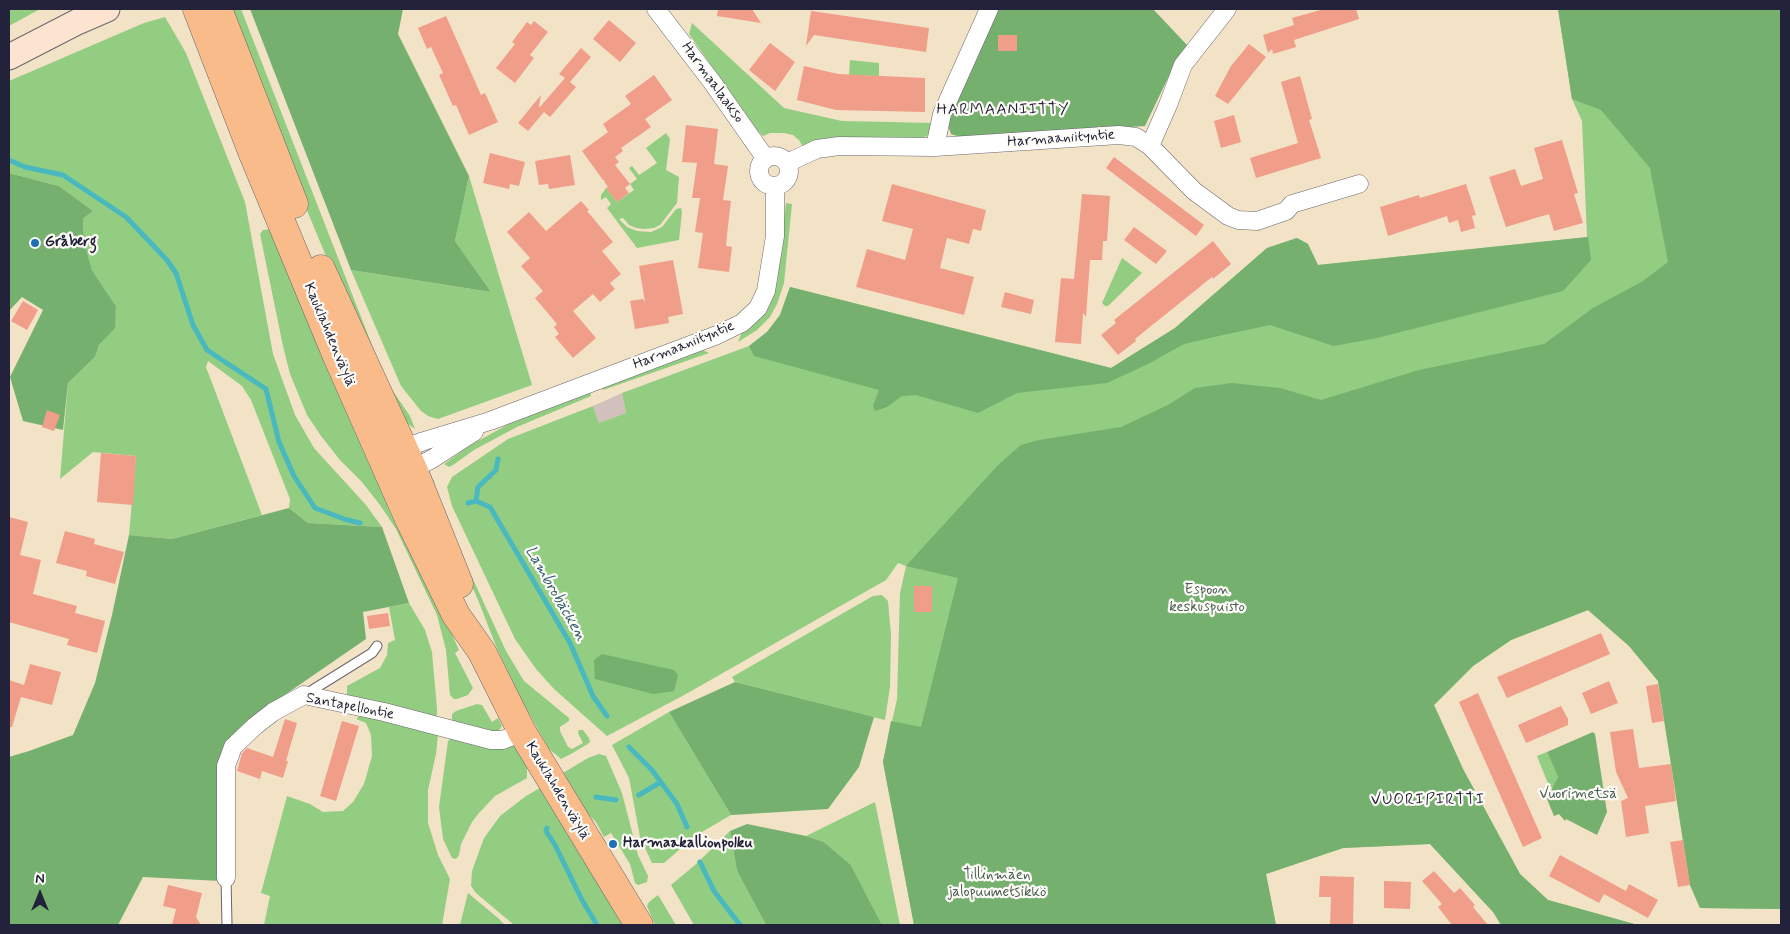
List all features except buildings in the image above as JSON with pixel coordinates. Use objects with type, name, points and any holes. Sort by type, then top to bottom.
[{"type":"main road","name":"Kauklahdenväylä","points":[[197,9],[336,354],[401,462]]},
{"type":"main road","name":"Kauklahdenväylä","points":[[218,9],[296,211],[401,462],[470,611],[482,652],[522,732],[639,925]]},
{"type":"street","points":[[9,57],[77,22],[107,9]]},
{"type":"street","name":"Harmaalaakso","points":[[656,9],[766,159]]},
{"type":"street","points":[[935,147],[942,114],[989,9]]},
{"type":"street","points":[[1150,146],[1183,65],[1226,9]]},
{"type":"street","name":"Harmaaniityntie","points":[[787,163],[817,149],[838,146],[935,147],[1119,134],[1136,137],[1150,146],[1194,191],[1228,216],[1238,220],[1257,221],[1286,211],[1292,204],[1359,184]]},
{"type":"street","points":[[778,157],[787,163],[789,172],[787,179],[780,186],[772,187],[765,184],[759,176],[759,167],[766,159],[778,157]]},
{"type":"street","name":"Harmaaniityntie","points":[[401,462],[432,459],[490,422],[717,335],[742,323],[758,308],[766,291],[775,236],[775,186]]},
{"type":"street","name":"Santapellontie","points":[[226,878],[226,766],[233,746],[254,726],[273,712],[304,695],[384,712],[491,740],[503,740],[522,732]]},
{"type":"lane","points":[[304,695],[372,653],[377,646]]},
{"type":"lane","points":[[226,878],[227,925]]},
{"type":"shaded area","points":[[622,393],[626,413],[599,423],[593,406]]},
{"type":"green space","points":[[9,9],[40,9],[9,26]]},
{"type":"green space","points":[[229,9],[241,9],[386,381],[410,416],[415,429],[399,417],[383,393],[306,208]]},
{"type":"green space","points":[[250,9],[403,9],[398,34],[469,176],[455,241],[491,292],[351,270]]},
{"type":"green space","points":[[996,9],[1153,9],[1187,45],[1176,61],[1145,126],[963,138],[951,134],[947,123]]},
{"type":"green space","name":"Espoon keskuspuisto","points":[[1558,9],[1781,9],[1781,909],[1700,908],[1690,885],[1658,681],[1629,646],[1588,610],[1511,640],[1473,666],[1434,705],[1463,769],[1520,874],[1548,900],[1638,925],[1493,912],[1430,844],[1343,848],[1266,874],[1276,925],[914,925],[883,762],[897,699],[900,593],[906,566],[898,563],[886,580],[686,694],[607,736],[554,689],[536,669],[515,639],[452,506],[447,487],[452,477],[508,439],[593,406],[599,423],[626,413],[622,393],[749,346],[767,332],[780,315],[790,287],[1111,368],[1175,328],[1267,248],[1297,238],[1308,244],[1318,265],[1587,237],[1582,121],[1572,99]]},
{"type":"green space","name":"Espoon keskuspuisto","points":[[1558,9],[1781,9],[1781,909],[1700,908],[1690,885],[1658,681],[1629,646],[1588,610],[1511,640],[1473,666],[1434,705],[1463,769],[1520,874],[1548,900],[1638,925],[1501,925],[1493,912],[1430,844],[1343,848],[1266,874],[1276,925],[914,925],[883,762],[891,721],[921,727],[958,578],[906,566],[998,465],[1021,445],[1039,440],[1121,427],[1168,405],[1195,388],[1232,383],[1280,388],[1321,400],[1419,370],[1544,344],[1593,308],[1643,281],[1668,262],[1650,168],[1601,110],[1572,99]]},
{"type":"green space","points":[[165,17],[186,53],[245,202],[273,354],[295,415],[314,448],[366,505],[382,527],[308,523],[289,508],[290,499],[251,400],[242,386],[208,361],[206,367],[262,515],[172,539],[129,535],[136,456],[93,452],[60,479],[68,383],[95,357],[99,345],[114,328],[116,306],[92,270],[84,241],[83,219],[93,211],[59,186],[9,173],[9,81],[144,23]]},
{"type":"green space","points":[[692,23],[784,108],[842,121],[933,123],[932,129],[927,136],[919,139],[803,147],[793,135],[770,133],[763,136],[689,34]]},
{"type":"green space","points":[[850,60],[879,63],[879,76],[849,75]]},
{"type":"green space","points":[[666,133],[670,139],[666,170],[679,177],[677,203],[660,225],[654,228],[636,228],[629,225],[623,218],[619,219],[627,227],[637,231],[651,232],[662,227],[676,209],[681,208],[679,240],[637,248],[607,208],[611,204],[606,197],[601,200],[601,195],[606,188],[617,202],[634,190],[630,184],[637,179],[629,168],[632,166],[639,175],[657,163],[646,148]]},
{"type":"green space","points":[[9,173],[59,186],[93,211],[83,219],[84,241],[92,270],[116,306],[115,328],[99,345],[95,357],[68,383],[63,430],[23,421],[10,377],[43,310],[22,297],[9,311]]},
{"type":"green space","points":[[469,176],[532,385],[438,419],[428,416],[421,411],[401,386],[351,270],[491,292],[455,241]]},
{"type":"green space","points":[[786,203],[792,204],[784,283],[777,304],[770,317],[757,330],[738,342],[742,332],[761,318],[770,303],[777,283]]},
{"type":"green space","points":[[272,229],[459,650],[455,653],[473,688],[468,695],[454,699],[450,695],[446,650],[437,615],[396,529],[380,505],[362,482],[340,460],[307,415],[290,374],[260,234],[263,230]]},
{"type":"green space","points":[[1588,237],[1591,260],[1563,291],[1377,338],[1334,346],[1270,325],[1184,344],[1148,364],[1107,383],[1017,393],[978,413],[916,395],[902,396],[887,407],[875,411],[873,406],[879,390],[754,356],[749,346],[767,332],[780,315],[790,287],[1111,368],[1175,328],[1267,248],[1297,238],[1308,244],[1318,265]]},
{"type":"green space","points":[[1122,258],[1142,273],[1108,306],[1105,306],[1102,303]]},
{"type":"green space","points":[[701,349],[709,353],[603,390],[601,385]]},
{"type":"green space","points":[[590,389],[591,396],[517,427],[474,450],[449,467],[444,464],[469,446],[514,421]]},
{"type":"green space","points":[[434,480],[436,499],[506,651],[524,681],[569,718],[569,721],[560,727],[568,747],[572,749],[583,743],[578,733],[579,730],[583,730],[589,738],[590,742],[586,745],[561,759],[549,749],[523,703],[498,651],[478,600],[433,498],[432,481]]},
{"type":"green space","points":[[289,508],[308,523],[382,527],[409,603],[363,612],[366,639],[257,714],[229,742],[220,881],[143,877],[118,925],[9,925],[9,757],[73,735],[95,683],[129,535],[172,539]]},
{"type":"green space","points":[[882,595],[888,601],[891,635],[890,687],[885,720],[735,682],[732,677],[873,596]]},
{"type":"green space","points":[[409,603],[425,630],[432,652],[437,709],[435,719],[347,697],[347,686],[380,668],[387,655],[388,643],[395,640],[389,607]]},
{"type":"green space","points":[[602,654],[674,670],[678,675],[674,691],[653,694],[595,679],[594,660]]},
{"type":"green space","points":[[735,682],[874,717],[859,767],[828,809],[731,815],[669,712]]},
{"type":"green space","points":[[477,704],[482,705],[492,722],[498,718],[502,726],[498,732],[493,734],[452,721],[452,714],[456,711]]},
{"type":"green space","points":[[669,712],[731,815],[695,836],[664,863],[652,863],[640,837],[629,778],[612,745]]},
{"type":"green space","points":[[361,714],[434,730],[438,735],[428,790],[428,823],[438,855],[450,879],[442,925],[264,925],[270,896],[261,893],[287,796],[310,804],[323,812],[343,811],[353,802],[364,784],[372,756],[371,735],[366,723],[356,719]]},
{"type":"green space","name":"Vuorimetsä","points":[[1593,732],[1595,734],[1607,812],[1597,835],[1566,819],[1565,821],[1559,814],[1554,816],[1547,799],[1558,777],[1547,752]]},
{"type":"green space","points":[[453,736],[500,748],[513,745],[519,748],[527,766],[527,778],[495,796],[472,822],[456,859],[452,858],[443,839],[439,807],[448,741]]},
{"type":"green space","points":[[1547,752],[1558,777],[1553,788],[1549,786],[1537,756]]},
{"type":"green space","points":[[599,754],[606,756],[622,793],[638,855],[648,876],[647,882],[638,885],[635,883],[630,864],[611,833],[604,837],[596,822],[584,810],[563,773],[588,758]]},
{"type":"green space","points":[[540,788],[624,925],[514,925],[476,893],[471,886],[472,871],[484,838],[500,816]]},
{"type":"green space","points":[[875,802],[900,925],[882,925],[851,865],[824,842],[806,836]]},
{"type":"green space","points":[[747,824],[806,836],[824,842],[851,865],[882,925],[766,925],[737,871],[730,831]]},
{"type":"green space","points":[[730,831],[737,871],[766,925],[694,925],[671,885]]},
{"type":"green space","points":[[468,893],[498,918],[505,925],[460,925]]},
{"type":"green space","points":[[658,895],[676,925],[655,925],[647,906]]},
{"type":"waterway","name":"Lambrobäcken","points":[[9,160],[25,167],[63,175],[126,217],[167,260],[176,273],[193,325],[207,350],[266,389],[279,442],[294,476],[315,508],[360,523]]},
{"type":"waterway","points":[[476,501],[478,487],[496,470],[498,459]]},
{"type":"waterway","name":"Lambrobäcken","points":[[468,503],[476,501],[490,507],[570,643],[593,696],[607,716]]},
{"type":"waterway","name":"Lambrobäcken","points":[[629,747],[652,770],[677,804],[687,827]]},
{"type":"waterway","points":[[639,795],[661,782]]},
{"type":"waterway","points":[[596,797],[616,800]]},
{"type":"waterway","points":[[547,828],[546,831],[597,925]]},
{"type":"waterway","name":"Lambrobäcken","points":[[700,862],[714,891],[740,925]]},
{"type":"place","name":"Gråberg","points":[[35,243]]},
{"type":"place","name":"Harmaakallionpolku","points":[[613,844]]},
{"type":"district","name":"HARMAANIITTY","points":[[1003,111]]},
{"type":"district","name":"VUORIPIRTTI","points":[[1428,801]]},
{"type":"park label","name":"Tillinmäen jalopuumetsikkö","points":[[997,884]]}]
